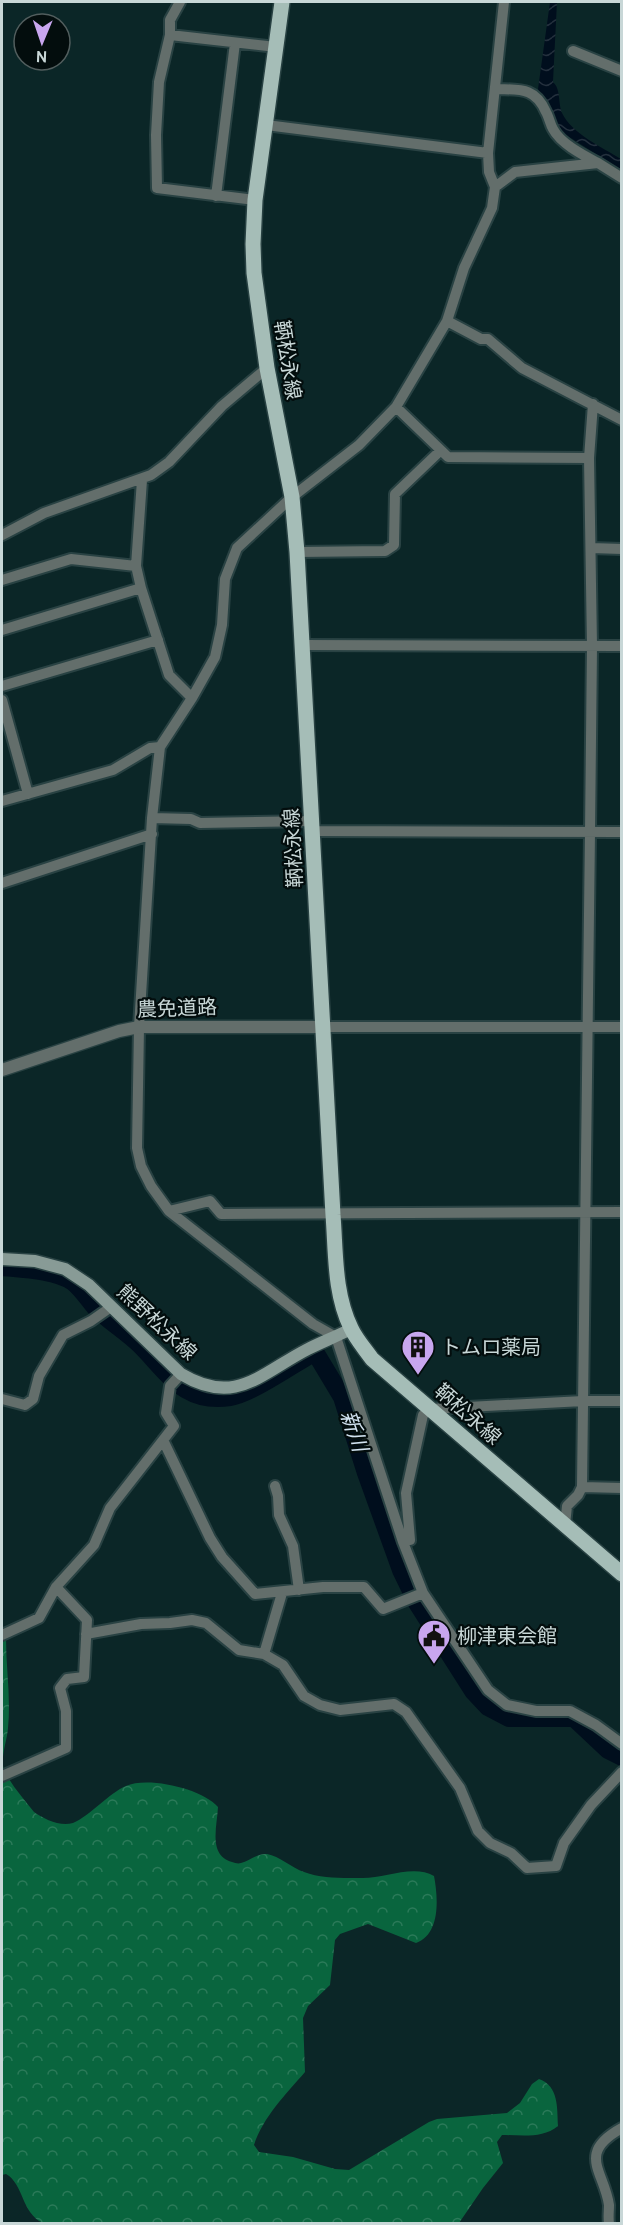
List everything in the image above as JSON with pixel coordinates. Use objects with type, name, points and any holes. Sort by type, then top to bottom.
[{"type":"main road","name":"鞆松永線","points":[[282,2],[255,200],[254,273],[267,368],[292,497],[297,552],[333,1215],[337,1278],[342,1303],[351,1329],[372,1359],[621,1574]]},
{"type":"main road","name":"熊野松永線","points":[[2,1258],[35,1261],[65,1269],[89,1285],[181,1374],[195,1383],[215,1388],[235,1387],[254,1381],[309,1349],[351,1329]]},
{"type":"street","points":[[180,2],[170,20],[170,35],[159,82],[156,135],[157,188],[255,200]]},
{"type":"street","points":[[504,2],[488,153],[489,172],[495,186],[492,207],[464,268],[447,321],[396,407],[359,445],[292,497],[237,548],[225,579],[222,625],[215,657],[160,747],[152,818],[139,1027],[137,1148],[141,1166],[151,1186],[169,1211],[313,1324],[336,1337],[403,1542],[423,1593],[488,1690],[507,1705],[536,1711],[570,1711],[596,1725],[621,1744]]},
{"type":"street","points":[[170,35],[276,47]]},
{"type":"street","points":[[216,196],[235,44]]},
{"type":"street","points":[[573,51],[621,71]]},
{"type":"street","points":[[495,89],[528,90],[535,95],[545,109],[554,131],[574,149],[621,178]]},
{"type":"street","points":[[266,125],[488,153]]},
{"type":"street","points":[[495,186],[515,171],[598,163]]},
{"type":"street","points":[[447,321],[481,339],[488,339],[522,368],[621,420]]},
{"type":"street","points":[[2,535],[44,513],[142,480],[169,462],[222,406],[267,368]]},
{"type":"street","points":[[565,1525],[567,1506],[578,1495],[582,1487],[590,832],[589,458],[593,404]]},
{"type":"street","points":[[396,407],[448,457],[589,458]]},
{"type":"street","points":[[297,552],[385,551],[394,546],[395,494],[441,451]]},
{"type":"street","points":[[142,480],[136,566],[141,588],[168,675],[192,698]]},
{"type":"street","points":[[591,548],[621,549]]},
{"type":"street","points":[[2,580],[71,559],[136,566]]},
{"type":"street","points":[[2,630],[141,588]]},
{"type":"street","points":[[2,686],[158,639]]},
{"type":"street","points":[[303,645],[621,646]]},
{"type":"street","points":[[2,700],[6,734],[28,794]]},
{"type":"street","points":[[2,801],[113,770],[150,748],[160,747]]},
{"type":"street","points":[[152,818],[191,819],[200,823],[621,832]]},
{"type":"street","points":[[2,883],[152,834]]},
{"type":"street","name":"農免道路","points":[[2,1070],[119,1031],[139,1027],[323,1027]]},
{"type":"street","points":[[323,1027],[621,1027]]},
{"type":"street","points":[[169,1211],[210,1201],[221,1214],[621,1212]]},
{"type":"street","points":[[2,1399],[25,1405],[33,1399],[39,1376],[63,1335],[91,1321],[111,1307]]},
{"type":"street","points":[[2,1635],[39,1618],[56,1587],[94,1545],[110,1508],[174,1426],[166,1413],[170,1386],[181,1374]]},
{"type":"street","points":[[403,1542],[410,1540],[406,1493],[423,1415],[430,1409],[621,1401]]},
{"type":"street","points":[[163,1440],[210,1538],[222,1557],[255,1594],[323,1587],[364,1587],[383,1609],[423,1593]]},
{"type":"street","points":[[275,1486],[279,1515],[293,1546],[299,1590]]},
{"type":"street","points":[[582,1487],[621,1488]]},
{"type":"street","points":[[2,1776],[66,1748],[66,1711],[60,1688],[67,1679],[84,1677],[87,1620],[56,1587]]},
{"type":"street","points":[[264,1654],[282,1593]]},
{"type":"street","points":[[86,1634],[141,1624],[192,1620],[206,1623],[239,1650],[264,1654],[283,1665],[304,1696],[320,1706],[340,1710],[394,1704],[406,1712],[460,1788],[478,1831],[490,1843],[511,1853],[527,1868],[556,1866],[564,1843],[591,1805],[621,1772]]},
{"type":"street","points":[[609,2223],[609,2204],[596,2169],[597,2151],[611,2134],[621,2128]]},
{"type":"green space","points":[[6,1639],[9,1717],[3,1755],[4,1770],[34,1812],[42,1817],[52,1822],[73,1823],[126,1786],[148,1783],[175,1786],[200,1795],[218,1807],[217,1847],[224,1858],[232,1862],[240,1863],[267,1854],[304,1872],[325,1877],[363,1878],[409,1871],[434,1876],[436,1914],[430,1932],[424,1938],[416,1943],[368,1924],[340,1934],[335,1940],[330,1985],[308,2006],[303,2018],[305,2072],[269,2115],[254,2145],[259,2152],[349,2170],[437,2119],[507,2113],[520,2103],[532,2084],[539,2079],[546,2082],[556,2098],[558,2126],[538,2135],[502,2135],[497,2142],[503,2163],[459,2223],[43,2223],[30,2213],[16,2184],[6,2174],[2,2175],[2,1643]]},
{"type":"water","points":[[550,2],[557,2],[553,82],[557,88],[562,113],[580,134],[621,159],[621,170],[563,133],[538,89]]},
{"type":"waterway","name":"新川","points":[[2,1267],[48,1273],[73,1282],[99,1311],[135,1340],[169,1376],[178,1384],[200,1396],[214,1398],[239,1395],[315,1352],[342,1397],[366,1473],[401,1570],[417,1603],[473,1691],[488,1707],[509,1718],[574,1718],[608,1750],[622,1757]]},
{"type":"place","name":"トムロ薬局","points":[[418,1376]]},
{"type":"place","name":"柳津東会館","points":[[434,1665]]}]
